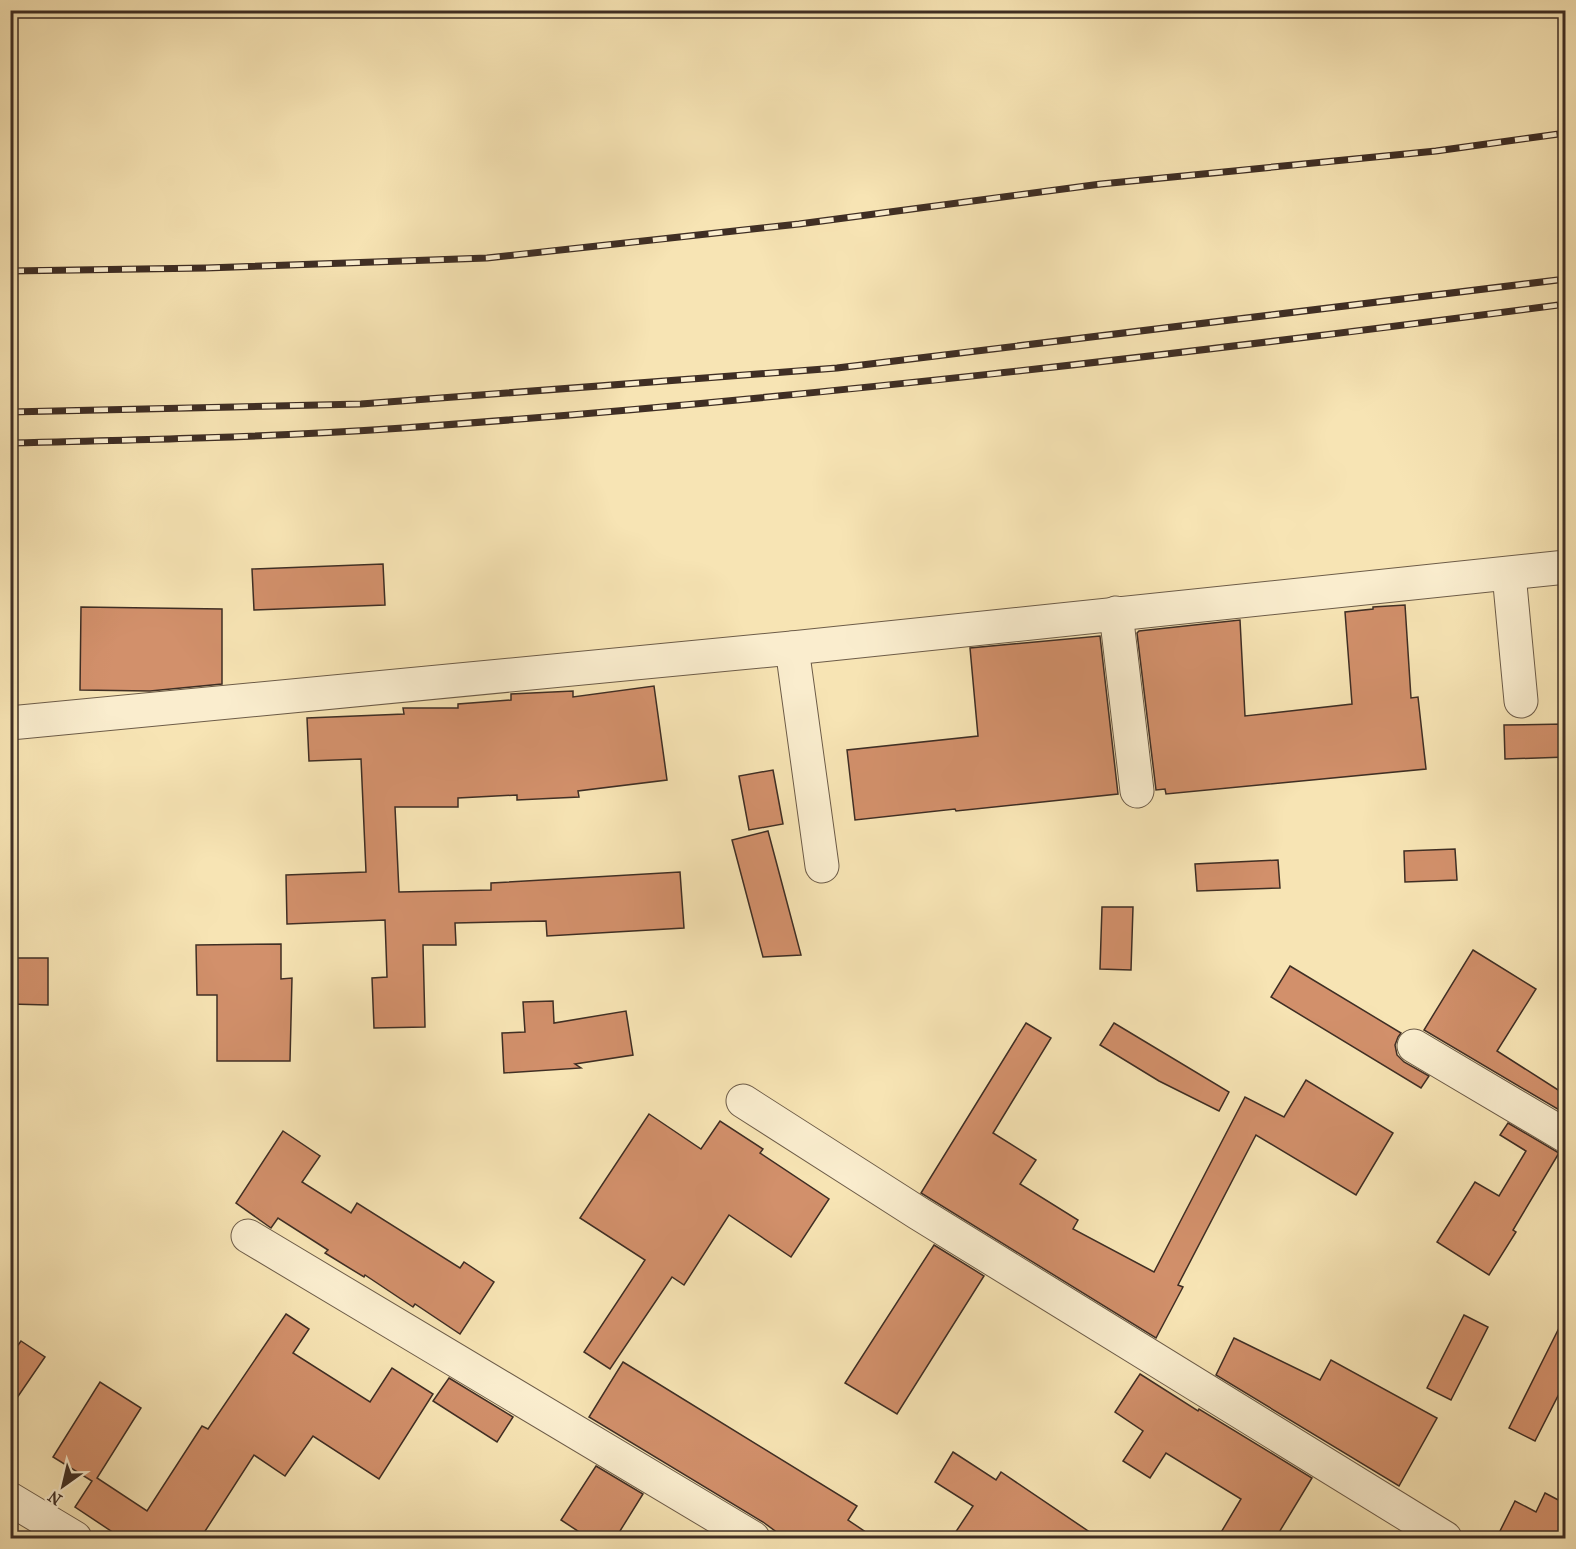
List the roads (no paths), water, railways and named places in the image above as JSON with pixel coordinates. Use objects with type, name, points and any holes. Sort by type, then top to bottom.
[{"type":"lane","points":[[10,723],[792,648],[1566,567]]},
{"type":"lane","points":[[1509,574],[1521,701]]},
{"type":"lane","points":[[1116,613],[1137,791]]},
{"type":"lane","points":[[792,648],[822,866]]},
{"type":"lane","points":[[1414,1046],[1566,1137]]},
{"type":"lane","points":[[743,1101],[918,1213],[1445,1539]]},
{"type":"lane","points":[[248,1236],[753,1539]]},
{"type":"lane","points":[[10,1499],[75,1539]]},
{"type":"railway","points":[[10,271],[206,268],[487,258],[799,224],[1101,184],[1436,151],[1566,133]]},
{"type":"railway","points":[[10,412],[361,404],[837,368],[1566,279]]},
{"type":"railway","points":[[10,443],[207,438],[354,431],[549,417],[985,375],[1566,304]]}]
